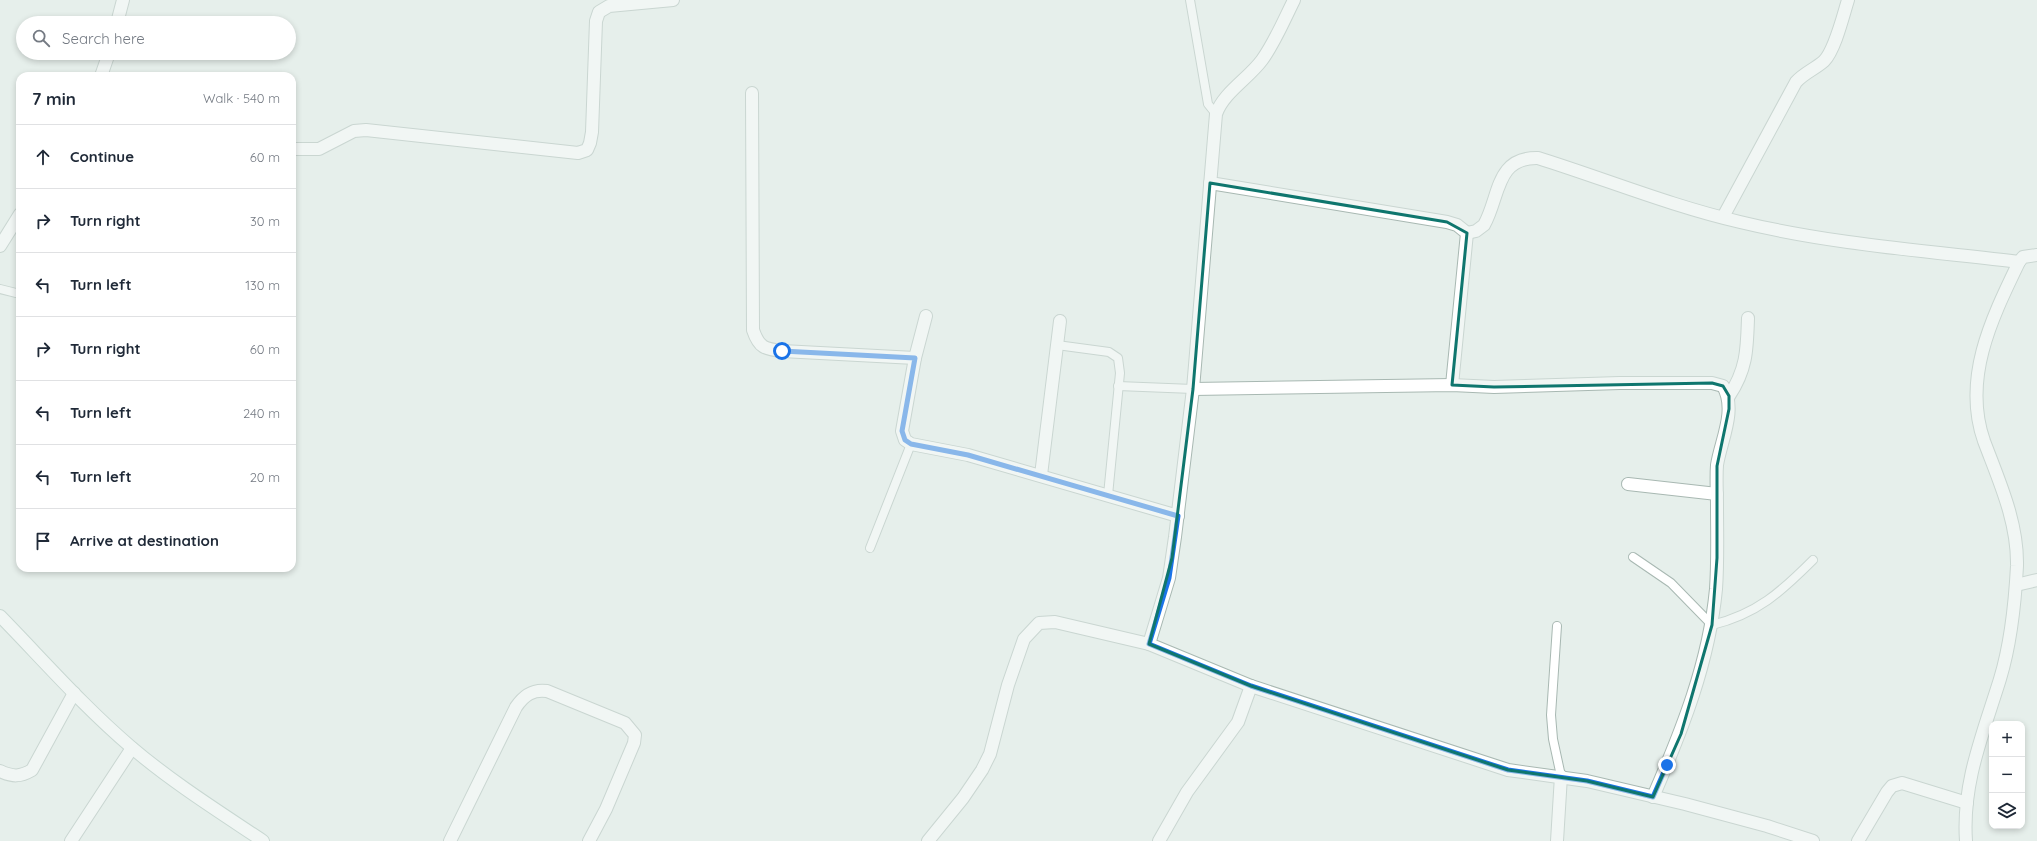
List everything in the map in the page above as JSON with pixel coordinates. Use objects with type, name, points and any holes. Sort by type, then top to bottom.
[{"type":"street","points":[[119,16],[123,0]]},
{"type":"street","points":[[296,149],[318,149],[354,131],[366,130],[578,153],[587,150],[590,144],[592,132],[596,21],[599,12],[609,6],[673,0]]},
{"type":"street","points":[[1149,644],[1169,578],[1178,516],[1193,389],[1216,114],[1219,106],[1261,61],[1279,32],[1294,0]]},
{"type":"street","points":[[1723,217],[1796,82],[1805,73],[1823,61],[1831,52],[1848,0]]},
{"type":"street","points":[[102,72],[106,60]]},
{"type":"street","points":[[752,93],[753,330],[756,340],[764,349],[915,358]]},
{"type":"street","points":[[1468,233],[1476,231],[1484,225],[1508,168],[1518,161],[1528,158],[1538,158],[1654,197],[1723,217],[1795,233],[2019,262]]},
{"type":"street","points":[[1210,183],[1447,222],[1457,225],[1468,233]]},
{"type":"street","points":[[0,246],[16,220]]},
{"type":"street","points":[[1452,385],[1468,233]]},
{"type":"street","points":[[1966,841],[1964,818],[1973,762],[2005,660],[2012,620],[2017,564],[2011,521],[2003,489],[1984,440],[1977,408],[1976,387],[1984,343],[1994,313],[2019,262],[2023,257],[2037,255]]},
{"type":"street","points":[[926,316],[915,358],[902,431],[905,440],[911,444],[968,455],[1041,475],[1178,516]]},
{"type":"street","points":[[1729,396],[1739,381],[1746,358],[1748,318]]},
{"type":"street","points":[[1041,475],[1060,321]]},
{"type":"street","points":[[1193,389],[1452,385],[1494,387],[1620,383],[1712,383],[1723,386],[1729,396],[1730,409],[1717,466],[1718,558],[1712,625],[1699,677],[1681,734],[1653,797]]},
{"type":"street","points":[[1628,484],[1717,494]]},
{"type":"street","points":[[2016,585],[2037,580]]},
{"type":"street","points":[[0,616],[98,718],[132,748],[175,782],[263,841]]},
{"type":"street","points":[[928,841],[963,798],[982,770],[990,754],[1008,685],[1024,639],[1039,623],[1055,622],[1149,644],[1251,686],[1508,770],[1561,776],[1653,797],[1767,826],[1813,841]]},
{"type":"street","points":[[1163,839],[1187,792],[1238,722],[1251,686]]},
{"type":"street","points":[[450,841],[516,707],[522,698],[530,693],[547,690],[625,723],[635,735],[634,743],[606,809],[588,841]]},
{"type":"street","points":[[0,771],[9,775],[21,776],[32,770],[74,693]]},
{"type":"street","points":[[72,841],[132,748]]},
{"type":"street","points":[[1557,841],[1561,776]]},
{"type":"street","points":[[1858,841],[1892,786],[1902,783],[1967,803]]},
{"type":"lane","points":[[1190,0],[1208,104],[1216,114]]},
{"type":"lane","points":[[0,289],[16,293]]},
{"type":"lane","points":[[1057,345],[1109,352],[1118,358],[1120,374],[1108,495]]},
{"type":"lane","points":[[1118,386],[1193,389]]},
{"type":"lane","points":[[870,548],[911,444]]},
{"type":"lane","points":[[1633,556],[1671,583],[1712,625],[1734,620],[1774,597],[1813,560]]},
{"type":"lane","points":[[1557,626],[1551,715],[1553,739],[1561,776]]},
{"type":"highlighted area","points":[[1210,183],[1447,222],[1467,233],[1452,385],[1494,387],[1712,383],[1723,386],[1729,396],[1729,409],[1717,466],[1717,558],[1712,625],[1681,734],[1653,797],[1587,781],[1508,770],[1251,686],[1149,644],[1172,558],[1193,389]]},
{"type":"route","points":[[782,351],[915,358],[902,431],[905,440],[911,444],[968,455],[1178,516],[1169,578],[1149,644],[1251,686],[1508,770],[1561,776],[1653,797],[1667,765]]}]
